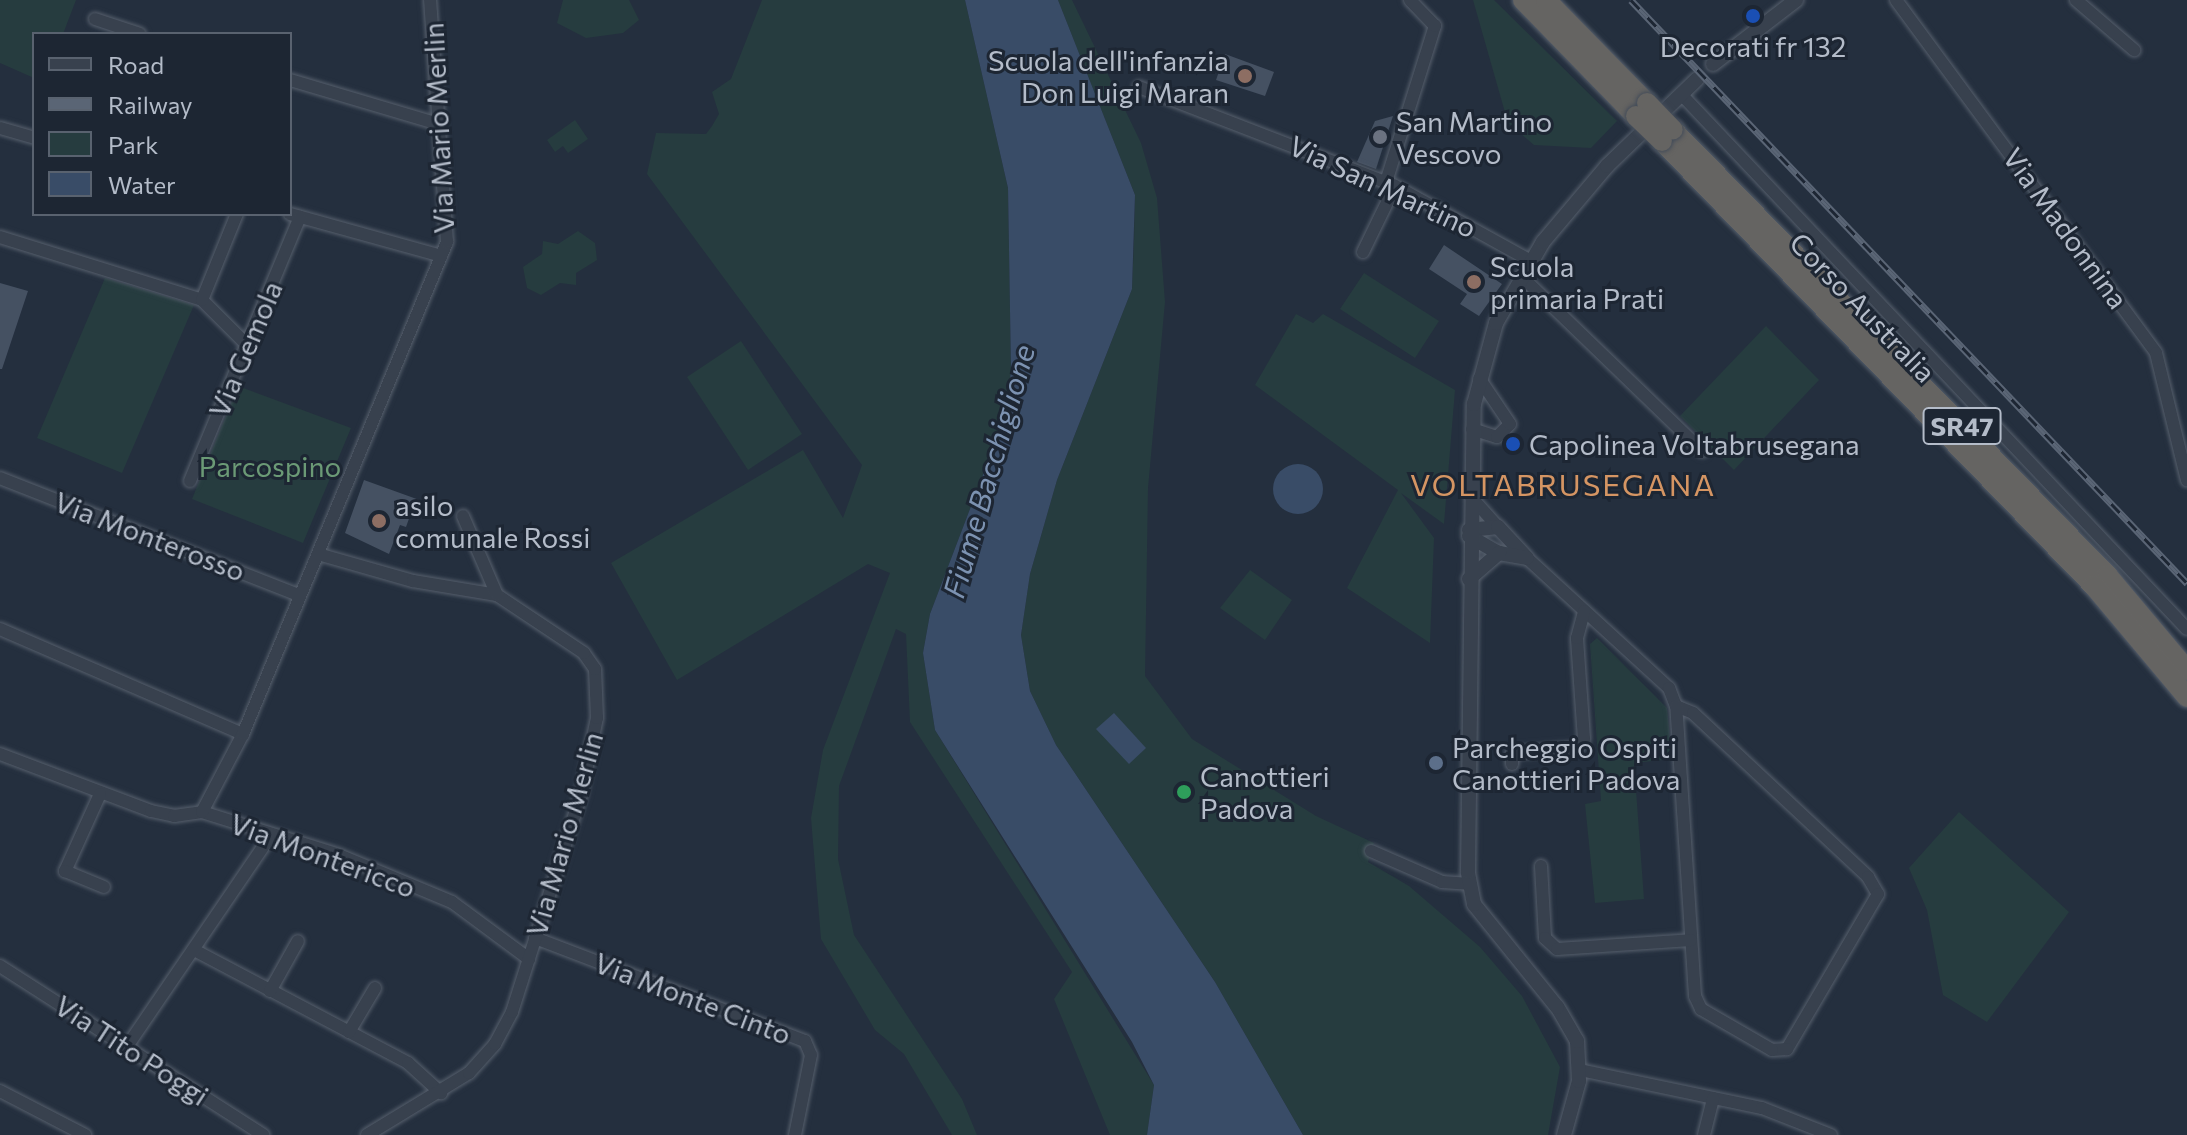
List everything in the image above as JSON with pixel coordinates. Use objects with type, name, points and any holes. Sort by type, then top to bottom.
[{"type":"highway","name":"Corso Australia","points":[[1523,0],[1642,110],[2108,576],[2187,670]]},
{"type":"highway","name":"Corso Australia","points":[[1546,0],[1642,110]]},
{"type":"highway","name":"Corso Australia","points":[[1667,135],[2094,586],[2187,697]]},
{"type":"street","name":"Via Mario Merlin","points":[[202,812],[243,734],[447,242],[430,0]]},
{"type":"street","points":[[1363,252],[1390,184],[1435,26],[1410,0]]},
{"type":"street","points":[[1713,64],[1796,0]]},
{"type":"street","name":"Via Madonnina","points":[[1896,0],[2156,353],[2187,480]]},
{"type":"street","points":[[2076,0],[2134,50]]},
{"type":"street","points":[[95,19],[134,32]]},
{"type":"street","points":[[1564,1135],[1580,1070],[1568,1022],[1487,922],[1469,884],[1468,579],[1472,429],[1479,378],[1496,323],[1521,276],[1588,186],[1697,79]]},
{"type":"street","points":[[292,81],[439,124]]},
{"type":"street","name":"Via San Martino","points":[[1139,87],[1390,184],[1531,261]]},
{"type":"street","points":[[1681,94],[2187,629]]},
{"type":"street","points":[[0,128],[32,137]]},
{"type":"street","points":[[295,215],[441,256]]},
{"type":"street","name":"Via Gemola","points":[[190,481],[295,215]]},
{"type":"street","points":[[202,300],[236,216]]},
{"type":"street","points":[[0,237],[202,300],[246,344]]},
{"type":"street","points":[[1521,276],[1702,451]]},
{"type":"street","points":[[1472,429],[1497,437],[1510,424],[1479,378]]},
{"type":"street","name":"Via Monterosso","points":[[0,478],[299,595]]},
{"type":"street","points":[[1470,496],[1527,558],[1669,688],[1676,706],[1691,940],[1701,1009],[1772,1050],[1787,1049],[1878,894],[1791,803],[1693,713],[1676,706]]},
{"type":"street","points":[[463,516],[497,595]]},
{"type":"street","points":[[1469,533],[1498,527]]},
{"type":"street","points":[[1469,533],[1499,553],[1527,558]]},
{"type":"street","points":[[1468,579],[1499,553]]},
{"type":"street","points":[[318,554],[413,581],[497,595]]},
{"type":"street","name":"Via Mario Merlin","points":[[367,1135],[441,1093],[495,1044],[529,959],[581,795],[597,718],[595,669],[565,635],[497,595]]},
{"type":"street","points":[[1512,764],[1512,753],[1577,748],[1584,739],[1577,638],[1584,611]]},
{"type":"street","points":[[0,629],[243,734]]},
{"type":"street","name":"Via Montericco","points":[[0,754],[100,794],[174,816],[202,812],[452,902],[529,959]]},
{"type":"street","points":[[100,794],[65,871],[104,887]]},
{"type":"street","points":[[128,1045],[196,951],[271,835]]},
{"type":"street","points":[[1371,851],[1442,882],[1469,884]]},
{"type":"street","points":[[1541,866],[1545,938],[1557,949],[1691,940]]},
{"type":"street","name":"Via Monte Cinto","points":[[535,938],[805,1041],[811,1055],[795,1135]]},
{"type":"street","points":[[270,991],[298,941]]},
{"type":"street","points":[[196,951],[408,1063],[441,1093]]},
{"type":"street","name":"Via Tito Poggi","points":[[0,966],[128,1045],[263,1135]]},
{"type":"street","points":[[349,1032],[375,988]]},
{"type":"street","points":[[1580,1070],[1771,1110],[1831,1135]]},
{"type":"street","points":[[0,1091],[85,1135]]},
{"type":"street","points":[[1704,1135],[1713,1098]]},
{"type":"green space","points":[[0,0],[76,0],[64,32],[32,32],[32,77],[0,63]]},
{"type":"green space","points":[[563,0],[629,0],[639,20],[623,33],[586,38],[557,23]]},
{"type":"green space","points":[[762,0],[965,0],[1008,188],[1011,371],[1005,417],[930,614],[923,653],[935,730],[1154,1085],[1147,1135],[1110,1135],[1054,999],[1072,972],[910,722],[906,634],[896,629],[839,786],[838,859],[854,935],[962,1099],[977,1135],[952,1135],[904,1054],[875,1030],[821,939],[811,818],[823,750],[890,573],[868,564],[677,680],[611,563],[803,450],[843,518],[862,465],[647,174],[656,133],[706,134],[712,126],[719,114],[712,92],[731,79]]},
{"type":"green space","name":"Canottieri Padova","points":[[1058,0],[1072,0],[1141,143],[1157,198],[1165,302],[1148,488],[1145,676],[1192,739],[1316,816],[1374,843],[1368,862],[1409,886],[1480,947],[1522,996],[1560,1067],[1548,1135],[1303,1135],[1215,982],[1056,745],[1030,691],[1021,635],[1030,574],[1057,480],[1132,289],[1134,241],[1135,195]]},
{"type":"green space","points":[[1473,0],[1494,0],[1617,121],[1591,148],[1534,145],[1508,123]]},
{"type":"green space","points":[[575,120],[588,139],[568,153],[563,146],[555,152],[547,140]]},
{"type":"green space","points":[[578,231],[595,243],[597,260],[576,273],[576,285],[560,283],[541,295],[527,288],[523,267],[542,254],[543,241],[558,244]]},
{"type":"green space","points":[[1364,273],[1439,321],[1415,358],[1340,309]]},
{"type":"green space","points":[[105,278],[194,305],[122,473],[37,438]]},
{"type":"green space","points":[[1296,314],[1313,323],[1323,314],[1455,390],[1444,524],[1401,493],[1434,538],[1430,643],[1347,588],[1398,490],[1255,385]]},
{"type":"green space","points":[[1766,326],[1819,380],[1734,470],[1680,416]]},
{"type":"green space","points":[[741,341],[802,434],[748,470],[687,377]]},
{"type":"green space","name":"Parcospino","points":[[238,386],[351,428],[303,543],[192,499]]},
{"type":"green space","points":[[1250,570],[1292,600],[1265,640],[1220,608]]},
{"type":"green space","points":[[1597,638],[1667,708],[1672,759],[1634,763],[1644,899],[1595,903],[1585,804],[1601,801],[1590,644]]},
{"type":"green space","points":[[1959,812],[2069,912],[1987,1022],[1943,995],[1927,910],[1909,868]]},
{"type":"water","name":"Fiume Bacchiglione","points":[[965,0],[1058,0],[1135,195],[1132,289],[1057,480],[1030,574],[1021,635],[1030,691],[1056,745],[1215,982],[1303,1135],[1147,1135],[1154,1085],[1132,1042],[935,730],[923,653],[930,614],[1005,417],[1011,371],[1008,188]]},
{"type":"water","points":[[1298,464],[1316,471],[1323,489],[1316,507],[1298,514],[1280,507],[1273,489],[1280,471]]},
{"type":"water","points":[[1114,713],[1146,748],[1129,764],[1096,729]]},
{"type":"building","name":"Scuola dell'infanzia Don Luigi Maran","points":[[1225,54],[1274,72],[1265,96],[1216,80]]},
{"type":"building","name":"San Martino Vescovo","points":[[1393,116],[1376,169],[1357,162],[1375,121]]},
{"type":"building","name":"Scuola primaria Prati","points":[[1444,245],[1502,284],[1479,316],[1460,304],[1467,294],[1429,269]]},
{"type":"building","points":[[0,283],[28,291],[2,369],[0,369]]},
{"type":"building","name":"asilo comunale Rossi","points":[[364,480],[425,502],[420,516],[411,513],[406,527],[400,525],[389,554],[345,533]]},
{"type":"railway","points":[[1631,0],[2187,583]]},
{"type":"place","name":"Decorati fr 132","points":[[1753,16]]},
{"type":"place","name":"Scuola dell'infanzia Don Luigi Maran","points":[[1245,76]]},
{"type":"place","name":"San Martino Vescovo","points":[[1380,137]]},
{"type":"place","name":"Scuola primaria Prati","points":[[1474,282]]},
{"type":"place","name":"Capolinea Voltabrusegana","points":[[1513,444]]},
{"type":"place","name":"asilo comunale Rossi","points":[[379,521]]},
{"type":"place","name":"Parcheggio Ospiti Canottieri Padova","points":[[1436,763]]},
{"type":"place","name":"Canottieri Padova","points":[[1184,792]]},
{"type":"district","name":"VOLTABRUSEGANA","points":[[1563,484]]}]
